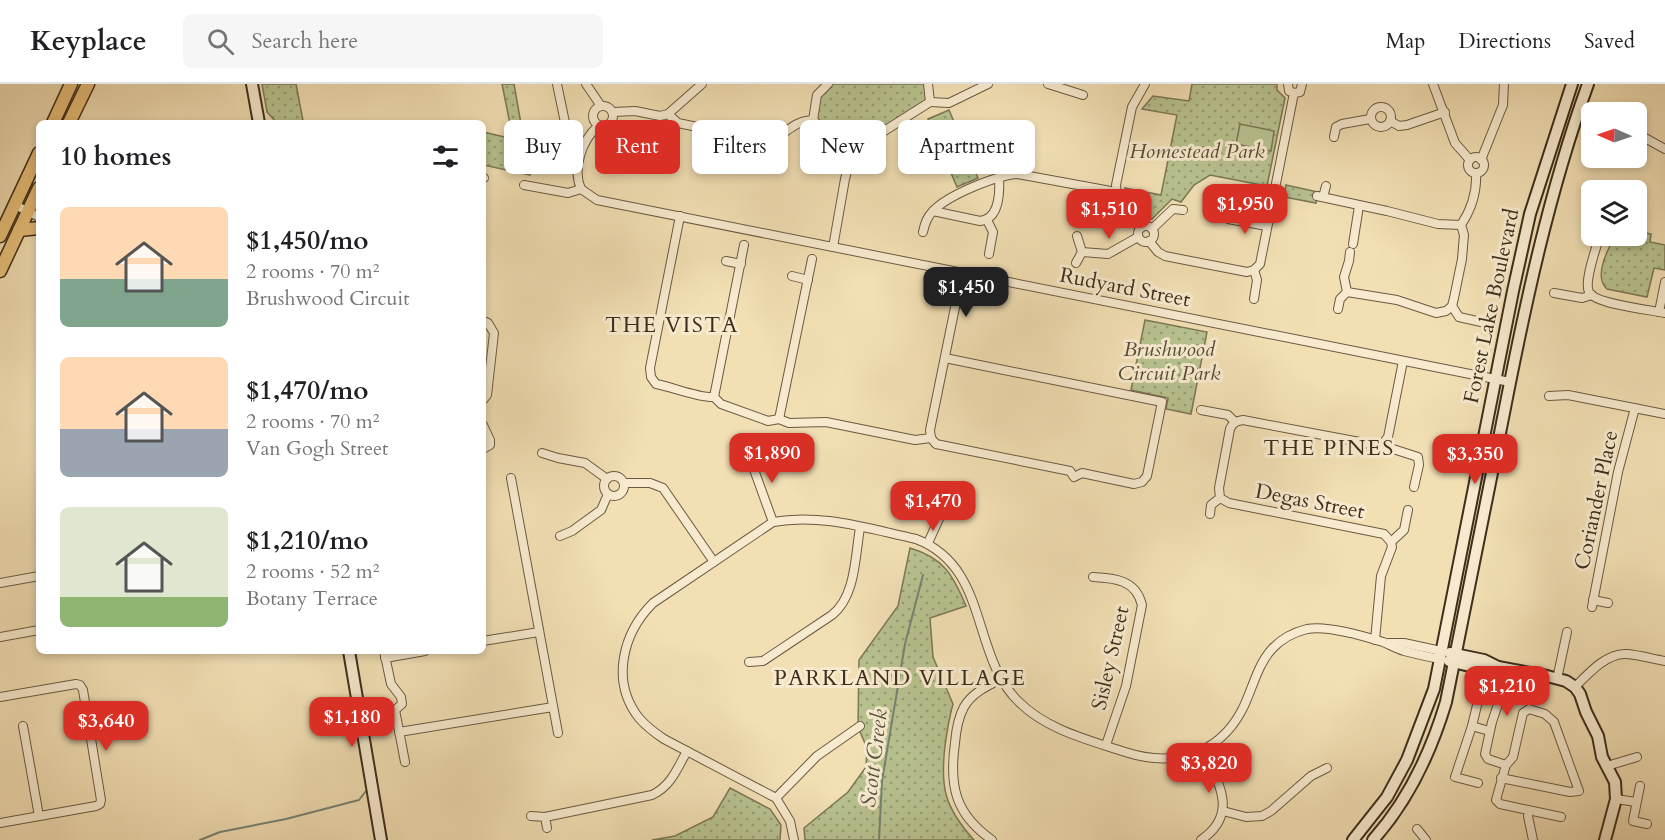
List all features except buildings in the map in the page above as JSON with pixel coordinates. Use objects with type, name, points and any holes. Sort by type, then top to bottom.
[{"type":"main road","points":[[54,120],[71,84]]},
{"type":"main road","points":[[70,120],[88,84]]},
{"type":"main road","points":[[252,84],[258,120]]},
{"type":"main road","name":"Forest Lake Boulevard","points":[[1353,840],[1387,797],[1407,760],[1434,689],[1495,380],[1533,203],[1572,84]]},
{"type":"main road","name":"Forest Lake Boulevard","points":[[1373,840],[1397,810],[1429,753],[1444,710],[1510,382],[1550,203],[1562,158],[1588,84]]},
{"type":"main road","points":[[0,236],[36,160]]},
{"type":"main road","points":[[0,271],[19,230],[33,214]]},
{"type":"main road","points":[[19,230],[36,228]]},
{"type":"main road","points":[[350,654],[381,840]]},
{"type":"main road","points":[[1440,655],[1455,658],[1482,669],[1498,667],[1510,669],[1557,679],[1575,687],[1594,727],[1602,757],[1615,782],[1616,799],[1605,840]]},
{"type":"street","points":[[557,84],[564,120]]},
{"type":"street","points":[[586,84],[601,106]]},
{"type":"street","points":[[613,112],[635,111],[660,116],[668,114],[702,84]]},
{"type":"street","points":[[813,120],[817,96],[828,84]]},
{"type":"street","points":[[928,84],[930,102]]},
{"type":"street","points":[[886,130],[930,102],[949,103],[987,84]]},
{"type":"street","points":[[1048,84],[1058,85],[1083,95]]},
{"type":"street","points":[[1116,192],[1132,107],[1145,84]]},
{"type":"street","points":[[1288,84],[1289,91],[1294,93],[1300,92],[1302,84]]},
{"type":"street","points":[[1433,84],[1455,143],[1470,160],[1469,168],[1476,173],[1477,184],[1468,215],[1461,225]]},
{"type":"street","points":[[1476,173],[1482,169],[1481,160],[1503,105],[1504,84]]},
{"type":"street","points":[[1149,241],[1158,252],[1165,256],[1247,272],[1254,270],[1260,264],[1294,93]]},
{"type":"street","points":[[595,122],[592,115],[601,106],[608,107],[613,112],[613,120]]},
{"type":"street","points":[[1370,119],[1375,110],[1382,107],[1388,108],[1390,121]]},
{"type":"street","points":[[1390,121],[1399,126],[1407,125],[1445,112]]},
{"type":"street","points":[[668,114],[678,123],[692,126]]},
{"type":"street","points":[[1370,119],[1376,126],[1382,126],[1390,121]]},
{"type":"street","points":[[1334,137],[1336,127],[1342,124],[1370,119]]},
{"type":"street","points":[[583,146],[595,129]]},
{"type":"street","points":[[1647,139],[1665,149]]},
{"type":"street","points":[[1470,160],[1474,158],[1481,160]]},
{"type":"street","points":[[577,174],[581,189]]},
{"type":"street","points":[[833,247],[846,174]]},
{"type":"street","points":[[923,232],[925,221],[940,205],[999,177],[1018,174],[1116,192],[1141,228]]},
{"type":"street","points":[[933,211],[980,221],[987,220],[994,214],[1000,188],[999,177]]},
{"type":"street","name":"Rudyard Street","points":[[524,185],[568,193],[581,189],[597,200],[1510,382]]},
{"type":"street","points":[[1326,186],[1320,197],[1438,224],[1461,225]]},
{"type":"street","points":[[15,205],[33,214]]},
{"type":"street","points":[[1353,244],[1359,206]]},
{"type":"street","points":[[1152,229],[1173,209],[1183,210]]},
{"type":"street","points":[[680,216],[650,368],[651,377],[656,384],[704,398],[714,397]]},
{"type":"street","points":[[1228,219],[1267,226]]},
{"type":"street","points":[[987,220],[993,232],[989,254]]},
{"type":"street","points":[[1347,292],[1397,300],[1436,313],[1446,312],[1452,306],[1462,259],[1464,235],[1461,225]]},
{"type":"street","points":[[1147,226],[1152,229],[1153,236],[1149,241],[1143,242],[1138,237],[1138,231],[1141,228],[1147,226]]},
{"type":"street","points":[[1076,263],[1082,252],[1077,236]]},
{"type":"street","points":[[1082,252],[1108,254],[1138,237]]},
{"type":"street","points":[[714,397],[744,245]]},
{"type":"street","points":[[1597,246],[1588,291],[1602,301],[1662,312],[1665,282]]},
{"type":"street","points":[[1347,292],[1344,277],[1350,252]]},
{"type":"street","points":[[779,419],[812,259]]},
{"type":"street","points":[[726,261],[741,264]]},
{"type":"street","points":[[1254,270],[1257,280],[1254,299]]},
{"type":"street","points":[[945,358],[1162,402],[1147,476],[1142,482],[1134,484],[1082,473],[1074,477],[1070,471],[936,444],[931,438],[930,430],[962,273]]},
{"type":"street","points":[[792,276],[808,280]]},
{"type":"street","points":[[1338,309],[1340,299],[1347,292]]},
{"type":"street","points":[[1554,293],[1582,298],[1592,295]]},
{"type":"street","points":[[1452,306],[1459,317],[1490,324]]},
{"type":"street","points":[[486,322],[494,333],[486,396]]},
{"type":"street","points":[[1210,514],[1211,505],[1220,498],[1219,488],[1230,429],[1235,422],[1243,420],[1377,446],[1384,443],[1388,436],[1403,361]]},
{"type":"street","name":"Coriander Place","points":[[1549,396],[1568,395],[1665,414]]},
{"type":"street","points":[[714,397],[721,404],[768,421],[779,419],[789,423],[826,422],[915,440],[931,438]]},
{"type":"street","name":"Coriander Place","points":[[1608,603],[1592,603],[1618,472],[1635,408]]},
{"type":"street","points":[[1201,410],[1228,415],[1235,422]]},
{"type":"street","points":[[486,431],[490,440],[490,445],[486,447]]},
{"type":"street","points":[[1384,443],[1393,449],[1418,457],[1414,487]]},
{"type":"street","points":[[542,453],[585,463],[606,479]]},
{"type":"street","points":[[748,453],[773,522]]},
{"type":"street","points":[[606,479],[615,475],[624,483],[624,490],[619,495],[608,494]]},
{"type":"street","points":[[511,478],[558,733]]},
{"type":"street","points":[[606,479],[604,486],[608,494]]},
{"type":"street","points":[[624,483],[650,483],[663,488],[714,562]]},
{"type":"street","points":[[928,543],[951,492]]},
{"type":"street","points":[[560,536],[572,531],[601,510],[608,494]]},
{"type":"street","name":"Degas Street","points":[[1220,498],[1229,503],[1384,534],[1391,542]]},
{"type":"street","points":[[1375,640],[1381,576],[1392,547],[1391,542],[1404,530],[1408,510]]},
{"type":"street","points":[[794,840],[790,821],[776,798],[651,730],[630,704],[623,669],[629,635],[641,615],[653,603],[773,522],[794,518],[814,518],[928,543],[956,568],[965,583],[1001,679],[1018,702],[1033,714],[1060,729],[1145,757],[1164,759],[1203,751],[1230,729],[1241,712],[1271,649],[1283,639],[1309,629],[1325,628],[1384,643],[1404,643],[1440,655]]},
{"type":"street","points":[[749,663],[764,661],[832,615],[841,606],[850,588],[860,528]]},
{"type":"street","points":[[0,583],[36,577]]},
{"type":"street","name":"Sisley Street","points":[[1093,577],[1111,578],[1131,585],[1140,597],[1142,605],[1126,686],[1106,745]]},
{"type":"street","points":[[0,637],[36,631]]},
{"type":"street","points":[[486,641],[539,632]]},
{"type":"street","points":[[1557,679],[1567,632]]},
{"type":"street","points":[[1575,687],[1586,675],[1617,655],[1625,653],[1665,662]]},
{"type":"street","points":[[361,717],[400,708],[402,701],[390,684],[385,654]]},
{"type":"street","points":[[1506,765],[1491,761],[1486,756],[1489,731],[1510,669]]},
{"type":"street","points":[[992,840],[977,830],[965,816],[957,799],[952,761],[958,721],[965,706],[974,695],[1001,679]]},
{"type":"street","points":[[0,698],[80,685],[83,690],[100,804],[0,823]]},
{"type":"street","points":[[1478,783],[1455,777],[1479,697]]},
{"type":"street","points":[[399,732],[553,707]]},
{"type":"street","points":[[1501,778],[1570,792],[1579,791],[1554,722],[1545,714],[1532,709],[1524,711],[1521,716],[1514,757],[1506,765],[1501,778],[1496,797],[1498,803],[1561,817]]},
{"type":"street","points":[[394,710],[405,762]]},
{"type":"street","points":[[23,726],[39,816]]},
{"type":"street","points":[[776,798],[808,764],[860,726]]},
{"type":"street","points":[[1472,726],[1489,731]]},
{"type":"street","points":[[531,816],[545,817],[652,795],[670,783],[687,751]]},
{"type":"street","points":[[1201,840],[1212,831],[1223,811],[1221,785],[1203,751]]},
{"type":"street","points":[[1607,766],[1637,757]]},
{"type":"street","points":[[1223,811],[1246,817],[1262,816],[1271,811],[1311,776],[1327,768]]},
{"type":"street","points":[[1640,786],[1633,821],[1647,824]]},
{"type":"street","points":[[1616,799],[1636,802]]},
{"type":"street","points":[[1528,816],[1533,840]]},
{"type":"street","points":[[545,817],[547,828]]},
{"type":"street","points":[[1417,829],[1426,840]]},
{"type":"green space","points":[[262,84],[296,84],[303,120],[274,120],[267,112]]},
{"type":"green space","points":[[502,84],[514,84],[520,120],[509,120]]},
{"type":"green space","points":[[828,84],[928,84],[930,102],[886,129],[886,120],[813,120],[815,100]]},
{"type":"green space","name":"Homestead Park","points":[[1192,84],[1277,84],[1277,90],[1285,98],[1267,186],[1210,175],[1194,185],[1181,202],[1172,199],[1152,219],[1143,218],[1126,195],[1125,188],[1161,195],[1177,115],[1142,109],[1153,96],[1189,101]]},
{"type":"green space","points":[[949,110],[953,120],[928,120]]},
{"type":"green space","points":[[1240,124],[1274,131],[1271,151],[1236,144]]},
{"type":"green space","points":[[486,133],[504,137],[504,169],[486,166]]},
{"type":"green space","points":[[951,174],[976,174],[978,178],[957,187]]},
{"type":"green space","points":[[1286,185],[1318,192],[1316,203],[1284,197]]},
{"type":"green space","points":[[1647,233],[1651,234],[1650,242],[1665,245],[1665,270],[1654,268],[1647,297],[1607,289],[1603,284],[1601,277],[1603,263],[1610,246],[1647,246]]},
{"type":"green space","name":"Brushwood Circuit Park","points":[[1145,320],[1207,332],[1191,414],[1166,409],[1168,398],[1131,390]]},
{"type":"green space","points":[[910,548],[931,557],[946,569],[957,585],[966,606],[930,618],[933,657],[953,704],[945,746],[944,786],[957,818],[974,840],[805,840],[804,828],[848,792],[866,767],[867,748],[858,727],[859,660],[898,606]]},
{"type":"green space","points":[[730,788],[770,809],[781,825],[780,840],[652,840],[675,836],[713,817]]},
{"type":"waterway","name":"Scott Creek","points":[[879,840],[882,781],[905,644],[923,575]]},
{"type":"waterway","points":[[200,840],[220,832],[286,819],[359,800],[366,791]]},
{"type":"district","name":"THE VISTA","points":[[672,324]]},
{"type":"district","name":"THE PINES","points":[[1329,447]]},
{"type":"district","name":"PARKLAND VILLAGE","points":[[900,677]]}]
